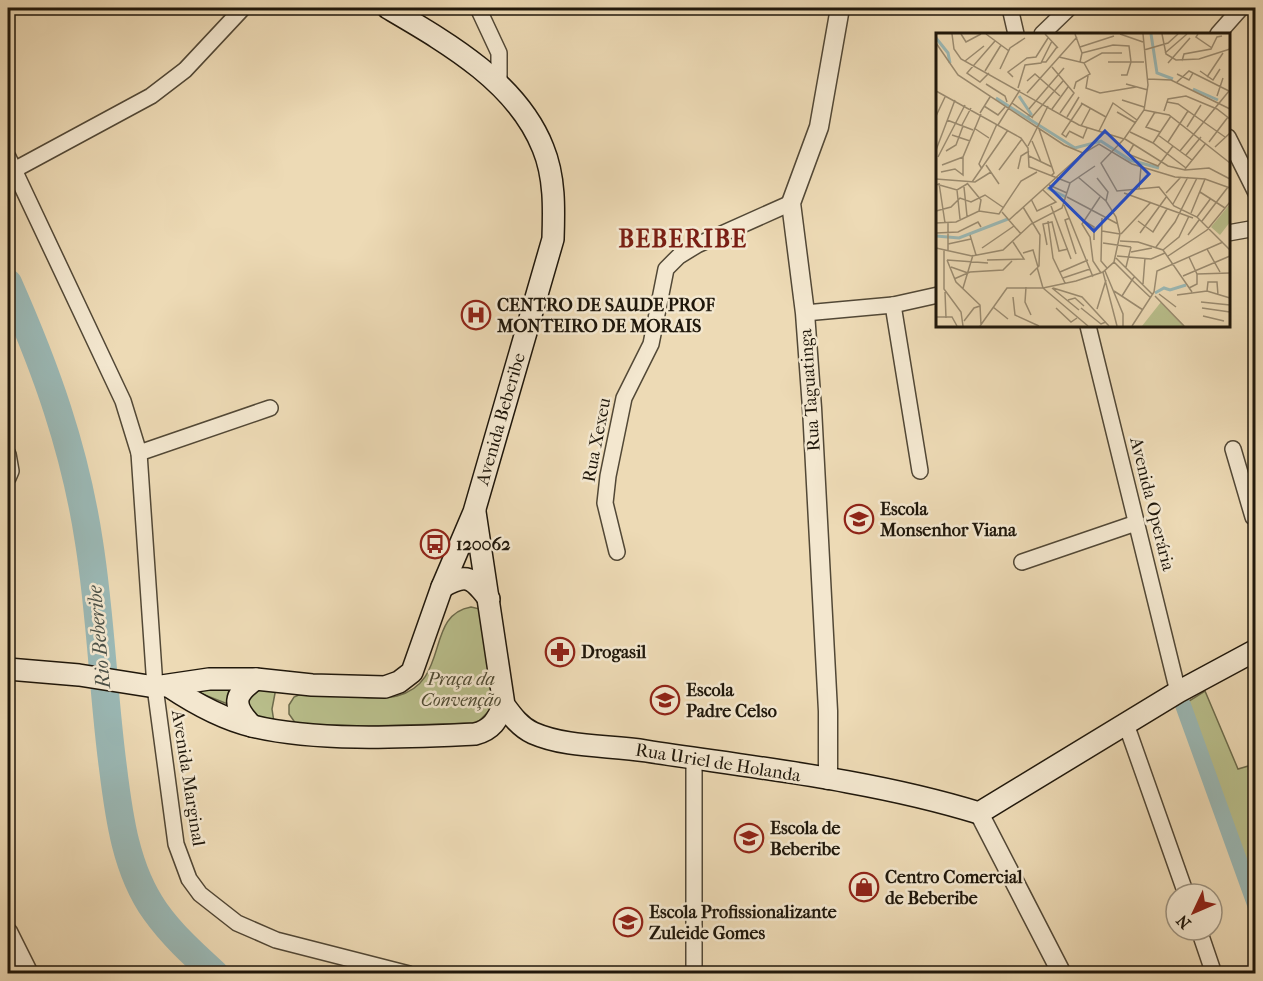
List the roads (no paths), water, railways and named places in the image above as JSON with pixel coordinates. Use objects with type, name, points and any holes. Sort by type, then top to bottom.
[{"type":"main road","name":"Avenida Beberibe","points":[[256,679],[312,685],[385,687],[399,682],[412,672],[442,587],[474,512],[554,239],[555,204],[543,147],[528,121],[499,84],[455,49],[388,8]]},
{"type":"main road","name":"Avenida Beberibe","points":[[474,512],[504,705]]},
{"type":"main road","points":[[442,587],[458,578],[468,578],[477,583],[489,599]]},
{"type":"main road","points":[[979,813],[1178,692],[1256,650]]},
{"type":"main road","points":[[8,669],[79,675],[162,687],[209,679],[256,679]]},
{"type":"main road","points":[[252,726],[238,707],[238,696],[243,688],[256,679]]},
{"type":"main road","points":[[162,687],[195,704],[252,726],[331,736],[475,734],[486,731],[497,721],[504,705]]},
{"type":"main road","name":"Rua Uriel de Holanda","points":[[504,705],[515,721],[533,733],[550,738],[828,780],[928,798],[979,813]]},
{"type":"street","points":[[11,163],[151,96],[185,70],[243,8]]},
{"type":"street","points":[[478,8],[500,53],[499,84]]},
{"type":"street","name":"Rua Taguatinga","points":[[828,780],[828,711],[805,313],[791,203],[819,127],[840,8]]},
{"type":"street","points":[[1010,8],[1016,33]]},
{"type":"street","points":[[1043,33],[1069,8]]},
{"type":"street","points":[[1219,33],[1241,8]]},
{"type":"street","points":[[1230,141],[1256,193]]},
{"type":"street","name":"Avenida Marginal","points":[[11,163],[123,401],[139,453],[176,844],[189,879],[200,894],[237,923],[266,936],[409,974]]},
{"type":"street","name":"Rua Xexeu","points":[[617,552],[605,502],[608,476],[624,398],[651,344],[666,269],[679,256],[697,245],[791,203]]},
{"type":"street","points":[[1230,233],[1256,228]]},
{"type":"street","points":[[805,313],[893,305],[936,295]]},
{"type":"street","points":[[893,305],[920,471]]},
{"type":"street","name":"Avenida Operária","points":[[1088,327],[1178,692]]},
{"type":"street","points":[[139,453],[270,408]]},
{"type":"street","points":[[1233,450],[1253,517],[1256,518]]},
{"type":"street","points":[[8,454],[11,471],[8,478]]},
{"type":"street","points":[[1022,562],[1136,523]]},
{"type":"street","points":[[1126,724],[1182,882]]},
{"type":"street","points":[[694,759],[694,974]]},
{"type":"street","points":[[979,813],[1062,974]]},
{"type":"street","points":[[8,932],[29,974]]},
{"type":"street","points":[[1203,942],[1214,974]]},
{"type":"waterway","name":"Rio Beberibe","points":[[8,283],[47,378],[76,474],[89,542],[115,787],[125,842],[137,878],[155,911],[191,952],[215,974]]},
{"type":"waterway","points":[[1183,705],[1256,907]]},
{"type":"place","name":"CENTRO DE SAUDE PROF MONTEIRO DE MORAIS","points":[[476,315]]},
{"type":"place","name":"Escola Monsenhor Viana","points":[[859,519]]},
{"type":"place","name":"120062","points":[[435,544]]},
{"type":"place","name":"Drogasil","points":[[560,652]]},
{"type":"place","name":"Escola Padre Celso","points":[[665,700]]},
{"type":"place","name":"Escola de Beberibe","points":[[749,838]]},
{"type":"place","name":"Centro Comercial de Beberibe","points":[[864,887]]},
{"type":"place","name":"Escola Profissionalizante Zuleide Gomes","points":[[628,922]]},
{"type":"district","name":"BEBERIBE","points":[[683,239]]},
{"type":"park label","name":"Praça da Convenção","points":[[461,689]]}]
